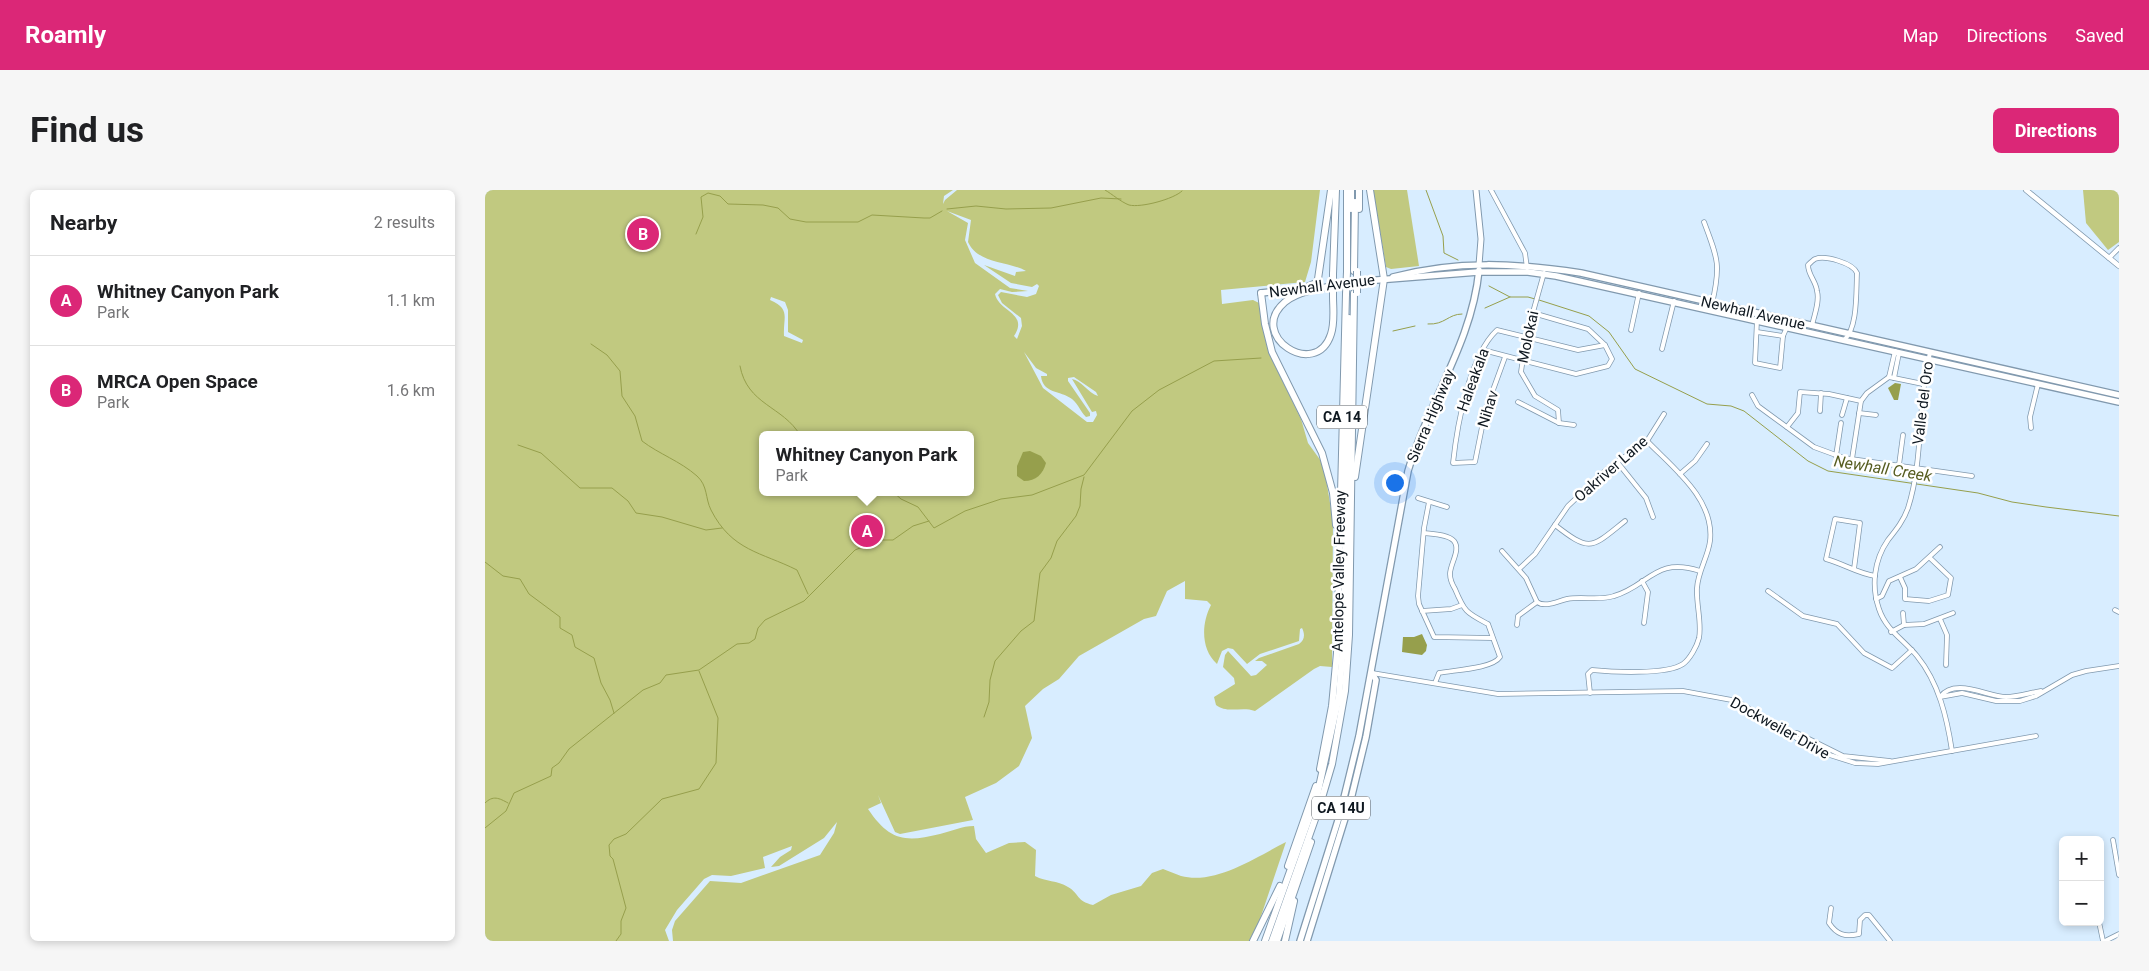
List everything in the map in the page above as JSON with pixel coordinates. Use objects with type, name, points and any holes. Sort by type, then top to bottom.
[{"type":"highway","points":[[1307,288],[1316,283],[1318,279],[1331,190]]},
{"type":"highway","points":[[1336,190],[1333,274],[1333,296],[1332,329],[1329,339],[1322,347],[1313,352],[1298,354],[1288,350],[1280,343],[1274,329],[1275,318],[1279,309],[1286,301],[1301,294],[1350,283]]},
{"type":"highway","name":"Antelope Valley Freeway","points":[[1261,941],[1317,783],[1344,663],[1355,478],[1352,272],[1347,190]]},
{"type":"highway","points":[[1352,272],[1353,190]]},
{"type":"highway","name":"Antelope Valley Freeway","points":[[1277,941],[1331,784],[1345,705],[1340,540],[1352,272],[1359,190]]},
{"type":"highway","points":[[1355,478],[1384,279],[1370,190]]},
{"type":"highway","points":[[1261,293],[1265,324],[1272,352],[1322,453],[1333,493],[1336,531],[1340,540]]},
{"type":"highway","points":[[1344,663],[1352,294]]},
{"type":"highway","points":[[1265,941],[1317,796],[1337,693]]},
{"type":"highway","points":[[1272,941],[1327,783],[1345,705]]},
{"type":"highway","points":[[1253,941],[1280,886]]},
{"type":"highway","points":[[1285,941],[1294,906],[1294,894]]},
{"type":"main road","name":"Sierra Highway","points":[[1300,941],[1340,814],[1359,736],[1369,680],[1373,673],[1408,471],[1417,443],[1462,342],[1474,302],[1481,239],[1476,190]]},
{"type":"main road","name":"Newhall Avenue","points":[[1384,279],[1405,273],[1479,265],[1526,265],[1581,273],[1666,297],[1674,302],[1720,312],[1812,326],[1976,367],[2119,395]]},
{"type":"main road","name":"Newhall Avenue","points":[[1261,293],[1384,279],[1417,279],[1478,272],[1529,272],[1639,294],[1643,292],[1666,297],[1684,298],[1712,304],[1787,327],[1897,352],[1929,356]]},
{"type":"main road","points":[[1688,304],[1708,306],[1712,304]]},
{"type":"main road","name":"Newhall Avenue","points":[[1976,367],[2038,384],[2119,402]]},
{"type":"main road","name":"Sierra Highway","points":[[1307,941],[1351,799],[1372,703],[1376,680],[1373,673]]},
{"type":"street","points":[[1491,190],[1526,256],[1526,265],[1529,272]]},
{"type":"street","points":[[2026,190],[2119,266]]},
{"type":"street","points":[[1704,222],[1715,250],[1718,269],[1712,304]]},
{"type":"street","points":[[2109,258],[2119,248]]},
{"type":"street","points":[[1812,326],[1818,297],[1808,265],[1814,259],[1827,259],[1851,265],[1857,272],[1851,335],[1844,340]]},
{"type":"street","points":[[1507,272],[1526,265]]},
{"type":"street","points":[[1543,274],[1549,270],[1571,274],[1581,273]]},
{"type":"street","name":"Molokai","points":[[1543,274],[1526,337],[1521,361],[1521,372],[1535,396],[1558,410],[1559,423]]},
{"type":"street","points":[[1631,330],[1639,294]]},
{"type":"street","points":[[1663,349],[1674,302]]},
{"type":"street","points":[[1483,350],[1576,374],[1608,366],[1613,359],[1605,345],[1588,329],[1533,313]]},
{"type":"street","points":[[1757,317],[1755,363],[1780,368],[1783,336],[1787,327]]},
{"type":"street","name":"Haleakala","points":[[1475,462],[1453,463],[1462,404],[1483,350],[1497,330],[1526,337]]},
{"type":"street","points":[[1757,332],[1783,336]]},
{"type":"street","points":[[1526,337],[1578,350],[1605,345]]},
{"type":"street","points":[[1892,377],[1897,352]]},
{"type":"street","name":"Valle del Oro","points":[[1929,356],[1923,384],[1911,491],[1904,518],[1883,548],[1875,576],[1876,599],[1881,615],[1891,632],[1911,650],[1922,664],[1939,697],[1948,724],[1951,751]]},
{"type":"street","name":"Nihav","points":[[1475,462],[1485,412],[1505,357]]},
{"type":"street","points":[[1853,459],[1861,401],[1867,393],[1892,377],[1923,384]]},
{"type":"street","points":[[2031,428],[2030,417],[2038,384]]},
{"type":"street","points":[[1787,427],[1798,412],[1800,392],[1861,401]]},
{"type":"street","points":[[1820,411],[1821,394]]},
{"type":"street","points":[[1752,395],[1758,406],[1813,447],[1836,456],[1972,476]]},
{"type":"street","points":[[1842,415],[1847,398]]},
{"type":"street","points":[[1519,402],[1559,423],[1574,425]]},
{"type":"street","points":[[1859,413],[1876,415]]},
{"type":"street","name":"Oakriver Lane","points":[[1519,569],[1535,554],[1568,506],[1606,470],[1647,441],[1664,414]]},
{"type":"street","points":[[1836,456],[1841,423]]},
{"type":"street","points":[[1899,465],[1903,434]]},
{"type":"street","points":[[1590,692],[1587,674],[1592,670],[1669,669],[1683,664],[1693,651],[1699,637],[1697,588],[1700,570],[1710,540],[1709,516],[1697,495],[1680,474],[1647,441]]},
{"type":"street","points":[[1680,474],[1695,460],[1707,444]]},
{"type":"street","points":[[1618,463],[1646,498],[1653,517]]},
{"type":"street","points":[[1419,498],[1447,507]]},
{"type":"street","points":[[1429,502],[1418,576],[1419,604],[1422,611],[1436,638],[1492,638]]},
{"type":"street","points":[[1854,569],[1860,523],[1835,519],[1826,559],[1854,569],[1859,574],[1875,576]]},
{"type":"street","points":[[1555,525],[1577,542],[1588,544],[1599,541],[1625,521]]},
{"type":"street","points":[[1424,533],[1450,538],[1456,544],[1449,575],[1462,604],[1475,618],[1487,623],[1500,657],[1497,661],[1463,670],[1439,673],[1435,683]]},
{"type":"street","points":[[1876,599],[1882,596],[1889,581],[1916,569],[1940,547]]},
{"type":"street","points":[[1502,551],[1519,569],[1533,590],[1537,602],[1543,605],[1569,598],[1613,596],[1643,581],[1659,570],[1675,566],[1700,570]]},
{"type":"street","points":[[1900,577],[1905,588],[1905,599],[1929,601],[1948,595],[1951,578],[1930,558]]},
{"type":"street","points":[[1643,581],[1648,592],[1644,623]]},
{"type":"street","points":[[1768,592],[1803,616],[1837,624],[1864,653],[1892,668],[1911,650]]},
{"type":"street","points":[[1517,625],[1518,616],[1537,602]]},
{"type":"street","points":[[1422,611],[1451,609],[1462,604]]},
{"type":"street","points":[[1903,613],[1904,625]]},
{"type":"street","points":[[1891,632],[1904,625],[1924,624],[1953,613]]},
{"type":"street","points":[[1940,619],[1947,635],[1946,665]]},
{"type":"street","points":[[1939,697],[1970,694],[1996,701],[2012,702],[2028,699],[2086,671],[2119,666]]},
{"type":"street","name":"Dockweiler Drive","points":[[1373,673],[1498,694],[1683,692],[1713,695],[1737,701],[1789,733],[1794,732],[1843,756],[1892,762],[1951,751]]},
{"type":"street","points":[[1951,751],[2035,736]]},
{"type":"street","points":[[2113,840],[2119,875]]},
{"type":"street","points":[[1831,908],[1829,923],[1838,933],[1843,935],[1859,934],[1860,920],[1865,915],[1869,915],[1890,941]]},
{"type":"street","points":[[2100,926],[2105,941],[2119,934]]},
{"type":"shaded area","points":[[485,190],[953,190],[944,196],[943,204],[957,190],[1320,190],[1311,262],[1305,282],[1221,290],[1222,304],[1253,300],[1259,303],[1269,353],[1301,419],[1308,443],[1321,461],[1333,521],[1332,667],[1320,666],[1314,669],[1255,711],[1220,708],[1216,705],[1214,697],[1235,684],[1234,678],[1223,667],[1225,655],[1228,651],[1251,676],[1256,675],[1267,665],[1262,661],[1255,661],[1299,644],[1304,637],[1304,632],[1302,628],[1300,629],[1299,641],[1260,654],[1247,664],[1233,649],[1228,648],[1222,651],[1217,664],[1208,652],[1204,636],[1205,620],[1211,605],[1207,601],[1185,599],[1185,581],[1167,591],[1156,616],[1144,619],[1079,656],[1059,679],[1043,689],[1025,706],[1032,738],[1019,766],[996,783],[965,797],[973,820],[900,834],[895,832],[878,795],[881,803],[868,809],[883,827],[891,833],[907,838],[927,837],[974,826],[976,839],[986,853],[1009,843],[1025,842],[1036,850],[1035,876],[1064,885],[1081,899],[1093,905],[1111,895],[1141,886],[1152,873],[1163,869],[1181,876],[1194,878],[1208,877],[1249,862],[1286,842],[1259,922],[1249,941],[673,941],[672,930],[675,921],[710,881],[741,883],[820,855],[834,833],[837,822],[824,838],[779,866],[771,867],[780,857],[791,850],[792,846],[763,857],[765,868],[731,876],[712,875],[704,879],[677,910],[665,930],[669,941],[485,941]],"holes":[[[947,211],[971,220],[968,242],[979,254],[1026,271],[1016,272],[1015,276],[984,265],[1011,283],[1032,287],[1037,284],[1039,286],[1036,294],[1027,297],[1001,292],[998,295],[1002,303],[1021,318],[1022,326],[1017,339],[1014,336],[1018,328],[1016,317],[1002,305],[995,294],[1000,289],[1012,292],[1028,291],[1010,288],[975,263],[965,240],[968,223]],[[771,297],[785,302],[788,310],[788,332],[803,340],[802,343],[784,336],[785,314],[777,303],[770,300]],[[1024,352],[1036,368],[1047,374],[1047,376],[1041,376],[1045,386],[1072,399],[1086,417],[1090,416],[1090,413],[1068,381],[1068,378],[1074,377],[1096,392],[1098,396],[1072,379],[1092,412],[1096,411],[1097,415],[1093,422],[1087,422],[1043,388]]]},
{"type":"shaded area","points":[[1373,190],[1407,190],[1419,266],[1391,269],[1386,267]]},
{"type":"shaded area","points":[[2083,190],[2119,190],[2119,242],[2108,250],[2086,223]]},
{"type":"shaded area","points":[[1895,383],[1901,384],[1898,400],[1894,400],[1888,388]]},
{"type":"shaded area","points":[[1030,451],[1041,456],[1046,463],[1038,476],[1032,480],[1024,481],[1017,476],[1017,466],[1023,452]]},
{"type":"shaded area","points":[[1422,634],[1427,645],[1426,651],[1422,655],[1402,652],[1403,637],[1414,637]]},
{"type":"waterway","points":[[1105,190],[1126,204],[1134,206],[1165,200],[1182,191]]},
{"type":"waterway","name":"Newhall Creek","points":[[1426,190],[1443,236],[1444,253],[1458,260]]},
{"type":"waterway","points":[[696,234],[703,217],[701,197],[708,193],[720,196],[728,204],[763,205],[778,208],[790,219],[806,222],[858,222],[872,215],[930,218],[942,211]]},
{"type":"waterway","points":[[947,209],[976,206],[1006,209],[1051,208],[1101,198],[1121,199]]},
{"type":"waterway","name":"Newhall Creek","points":[[1489,286],[1510,297],[1535,299]]},
{"type":"waterway","points":[[1485,308],[1510,297]]},
{"type":"waterway","name":"Newhall Creek","points":[[1539,300],[1589,316],[1609,332],[1635,369],[1707,404],[1731,406],[1744,411],[1808,461],[1828,471],[1978,493],[2012,502],[2119,516]]},
{"type":"waterway","points":[[1428,324],[1439,323],[1457,314],[1462,314]]},
{"type":"waterway","points":[[1393,331],[1415,326]]},
{"type":"waterway","points":[[591,344],[607,355],[620,371],[622,396],[635,416],[642,441],[697,476],[705,488],[711,510],[719,524],[728,534],[748,549],[797,570],[808,594]]},
{"type":"waterway","points":[[898,496],[918,507],[934,528],[965,511],[1001,499],[1032,495],[1084,475],[1132,411],[1159,390],[1214,361],[1261,358]]},
{"type":"waterway","points":[[740,366],[744,379],[750,389],[793,425],[797,431]]},
{"type":"waterway","points":[[518,445],[541,453],[580,488],[612,488],[628,501],[636,513],[662,517],[706,530],[722,528]]},
{"type":"waterway","points":[[984,717],[989,702],[990,680],[995,661],[1021,631],[1034,621],[1040,573],[1051,558],[1057,541],[1076,516],[1080,506],[1084,477]]},
{"type":"waterway","points":[[485,828],[506,811],[514,793],[551,776],[552,768],[559,763],[569,749],[643,690],[660,683],[666,675],[699,670],[737,644],[749,643],[755,639],[758,628],[765,620],[804,601],[855,550],[880,540],[893,540],[913,526],[929,521]]},
{"type":"waterway","points":[[485,562],[503,576],[520,579],[529,594],[560,617],[560,628],[572,635],[575,647],[594,658],[601,683],[614,713]]},
{"type":"waterway","points":[[616,941],[621,934],[621,921],[626,908],[613,859],[610,856],[609,845],[614,839],[626,834],[662,799],[699,789],[716,763],[718,718],[699,671]]},
{"type":"waterway","points":[[485,803],[496,798],[508,803]]},
{"type":"place","name":"MRCA Open Space","points":[[643,234]]},
{"type":"place","name":"Whitney Canyon Park","points":[[867,531]]}]
